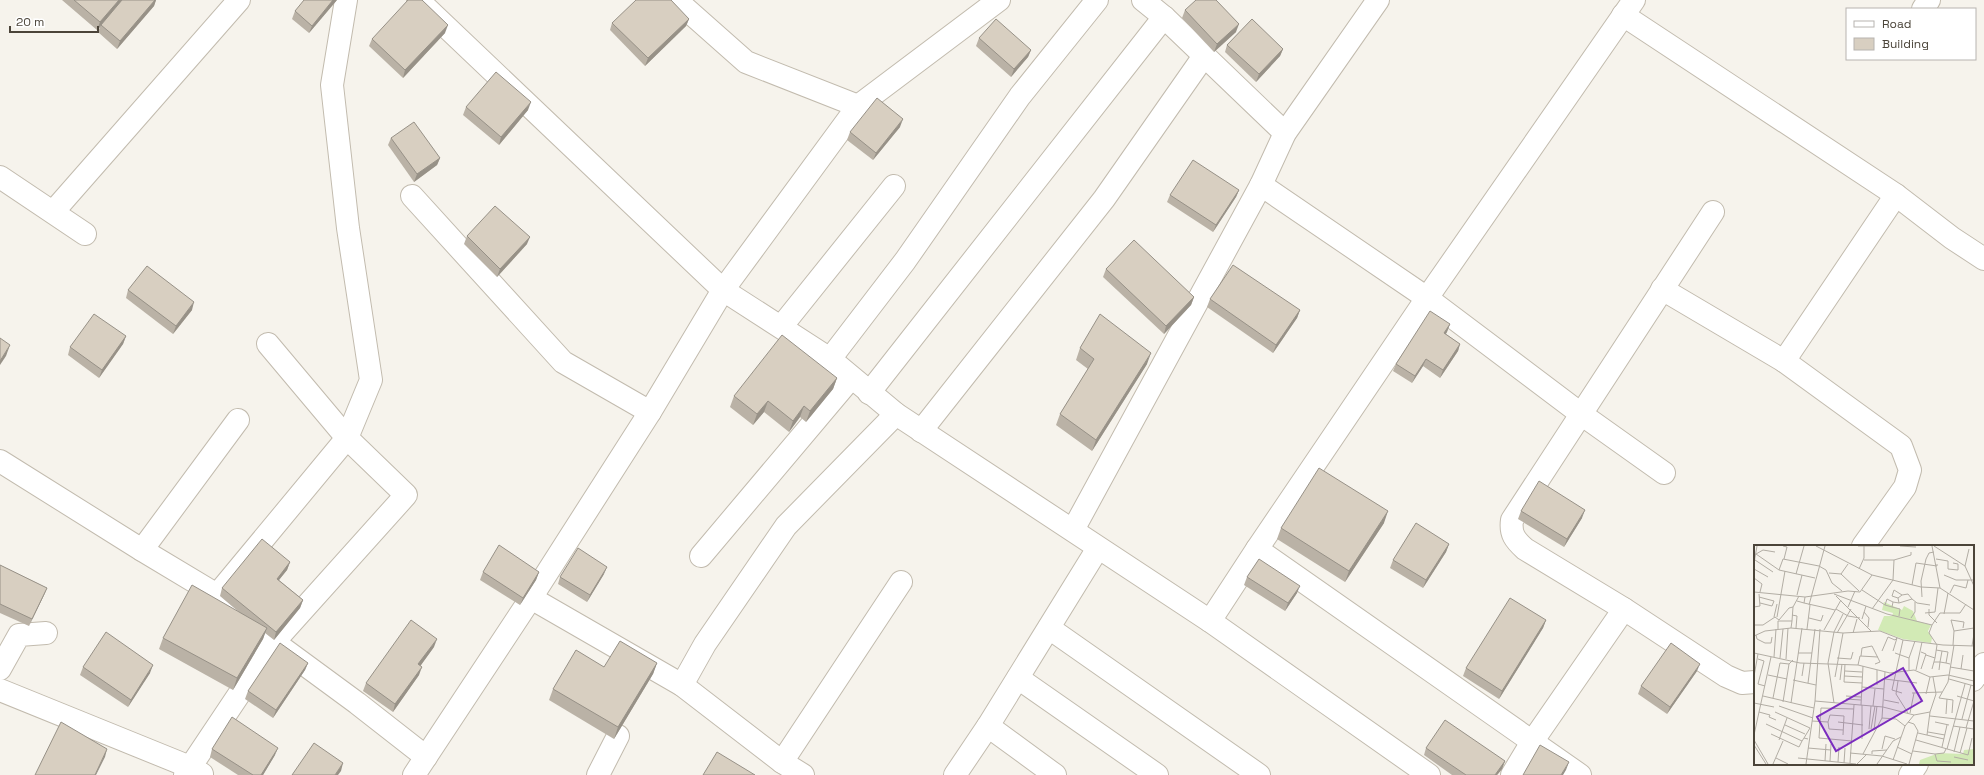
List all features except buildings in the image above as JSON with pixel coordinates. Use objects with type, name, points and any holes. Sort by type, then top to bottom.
[{"type":"street","points":[[53,212],[239,0]]},
{"type":"street","points":[[218,595],[347,438],[371,380],[348,228],[332,85],[346,0]]},
{"type":"street","points":[[418,0],[723,290],[830,359],[896,414],[1210,621],[1429,775]]},
{"type":"street","points":[[676,0],[746,62],[858,106]]},
{"type":"street","points":[[414,775],[531,598],[650,412],[723,290],[858,106],[999,0]]},
{"type":"street","points":[[830,359],[905,262],[1020,96],[1097,0]]},
{"type":"street","points":[[1143,0],[1164,17],[1285,134]]},
{"type":"street","points":[[1073,530],[1261,186],[1285,134],[1378,0]]},
{"type":"street","points":[[1210,621],[1256,549],[1427,298],[1629,8],[1896,195],[1952,238],[1984,259]]},
{"type":"street","points":[[869,393],[1164,17]]},
{"type":"street","points":[[921,431],[1104,199],[1204,56]]},
{"type":"street","points":[[0,177],[85,234]]},
{"type":"street","points":[[781,327],[894,186]]},
{"type":"street","points":[[1261,186],[1427,298],[1581,414],[1664,473]]},
{"type":"street","points":[[1784,361],[1896,195]]},
{"type":"street","points":[[412,196],[563,362],[650,412]]},
{"type":"street","points":[[1714,212],[1662,289],[1512,520],[1510,530],[1517,542],[1525,549],[1624,609],[1726,676],[1742,683],[1754,682]]},
{"type":"street","points":[[1662,289],[1784,361],[1901,446],[1910,470],[1905,487],[1864,545]]},
{"type":"street","points":[[0,690],[193,772],[274,642],[406,495],[347,438],[268,344]]},
{"type":"street","points":[[702,556],[851,378]]},
{"type":"street","points":[[682,685],[705,644],[786,526],[896,414]]},
{"type":"street","points":[[142,550],[238,420]]},
{"type":"street","points":[[0,461],[142,550],[218,595],[274,642],[357,702],[426,757]]},
{"type":"street","points":[[955,775],[988,726],[1098,548]]},
{"type":"street","points":[[1256,549],[1580,775]]},
{"type":"street","points":[[782,762],[901,582]]},
{"type":"street","points":[[531,598],[682,685],[782,762],[803,775]]},
{"type":"street","points":[[1512,775],[1532,742],[1624,609]]},
{"type":"street","points":[[1049,628],[1259,775]]},
{"type":"street","points":[[0,669],[19,635],[46,633]]},
{"type":"street","points":[[1018,678],[1157,775]]},
{"type":"street","points":[[988,726],[1055,775]]},
{"type":"street","points":[[598,775],[618,736]]},
{"type":"street","points":[[1910,775],[1916,765]]}]
